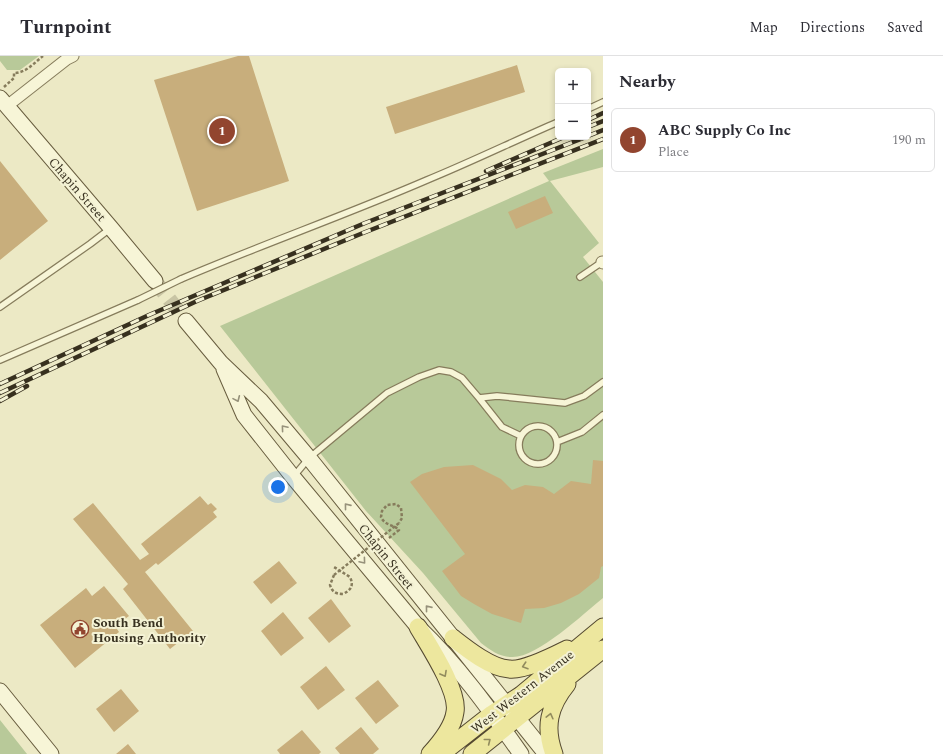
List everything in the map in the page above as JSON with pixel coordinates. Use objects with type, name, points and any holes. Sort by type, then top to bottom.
[{"type":"main road","name":"Chapin Street","points":[[4,102],[154,281]]},
{"type":"main road","name":"Chapin Street","points":[[186,321],[221,363],[261,401],[309,458],[546,754]]},
{"type":"main road","name":"Chapin Street","points":[[221,363],[244,415],[293,477],[418,627],[441,649],[522,754]]},
{"type":"main road","points":[[418,627],[449,684],[456,712],[450,728],[430,754]]},
{"type":"main road","name":"West Western Avenue","points":[[472,754],[504,729],[512,712],[587,640],[603,627]]},
{"type":"main road","points":[[453,638],[478,656],[492,664],[508,670],[518,669],[537,662],[587,640]]},
{"type":"main road","name":"West Western Avenue","points":[[441,754],[492,714],[512,712],[582,666],[603,649]]},
{"type":"main road","points":[[554,754],[548,732],[551,712],[559,694],[582,666]]},
{"type":"main road","points":[[0,691],[51,754]]},
{"type":"street","points":[[4,102],[73,56]]},
{"type":"lane","points":[[591,108],[603,102]]},
{"type":"lane","points":[[0,360],[228,259],[427,180],[555,123]]},
{"type":"lane","points":[[0,307],[111,228]]},
{"type":"lane","points":[[580,277],[602,262]]},
{"type":"lane","points":[[293,477],[309,458],[387,393],[419,377],[439,370],[451,372],[462,378],[502,427],[521,436]]},
{"type":"lane","points":[[479,398],[497,396],[565,403],[584,396],[603,382]]},
{"type":"lane","points":[[556,442],[582,432],[603,415]]},
{"type":"lane","points":[[541,426],[551,432],[556,442],[554,455],[544,462],[532,462],[526,459],[520,449],[519,442],[521,436],[530,428],[541,426]]},
{"type":"path","points":[[0,90],[14,78],[14,73],[20,73],[28,69],[43,56]]},
{"type":"path","points":[[334,567],[350,577],[352,584],[350,590],[343,594],[333,591],[330,584],[334,575],[399,523],[402,518],[401,508],[396,504],[387,505],[382,510],[381,517],[386,523],[395,526],[399,530],[389,538]]},
{"type":"green space","points":[[0,56],[39,56],[20,70],[7,70],[0,61]]},
{"type":"green space","points":[[603,149],[603,167],[550,181],[599,243],[583,257],[603,282],[603,598],[559,634],[533,651],[521,656],[507,657],[495,653],[481,643],[423,573],[366,511],[220,326],[549,181],[543,173]]},
{"type":"green space","points":[[0,720],[27,754],[0,754]]},
{"type":"building","points":[[238,56],[249,56],[289,181],[197,211],[154,80]]},
{"type":"building","points":[[517,65],[525,92],[395,134],[386,107]]},
{"type":"building","points":[[0,161],[48,221],[0,260]]},
{"type":"building","points":[[545,196],[553,213],[516,229],[508,212]]},
{"type":"building","points":[[593,460],[603,461],[603,566],[601,567],[599,578],[579,594],[561,603],[544,608],[525,609],[521,623],[492,614],[461,596],[442,571],[465,554],[410,482],[422,474],[444,467],[473,465],[501,479],[512,490],[525,485],[543,487],[554,494],[571,481],[591,484]]},
{"type":"building","points":[[200,496],[208,505],[211,503],[217,509],[213,512],[217,517],[158,565],[156,563],[145,572],[193,631],[170,649],[123,589],[128,584],[73,519],[93,503],[140,560],[149,554],[141,544]]},
{"type":"building","points":[[279,561],[297,583],[271,604],[253,582]]},
{"type":"building","name":"South Bend Housing Authority","points":[[104,586],[129,616],[115,626],[119,632],[75,668],[40,625],[86,588],[92,596]]},
{"type":"building","points":[[331,599],[351,626],[329,643],[308,618]]},
{"type":"building","points":[[283,612],[304,638],[281,656],[261,631]]},
{"type":"building","points":[[326,666],[345,690],[318,710],[300,687]]},
{"type":"building","points":[[378,680],[399,706],[376,724],[355,698]]},
{"type":"building","points":[[121,689],[139,711],[114,732],[96,709]]},
{"type":"building","points":[[361,727],[379,749],[373,754],[340,754],[335,748]]},
{"type":"building","points":[[302,730],[321,752],[319,754],[280,754],[277,750]]},
{"type":"building","points":[[128,744],[136,754],[116,754]]},
{"type":"tunnel","points":[[155,281],[186,321]]},
{"type":"railway","points":[[591,119],[603,113]]},
{"type":"railway","points":[[591,126],[603,121]]},
{"type":"railway","points":[[591,135],[603,130]]},
{"type":"railway","points":[[0,393],[197,301],[363,233],[603,139]]},
{"type":"railway","points":[[486,171],[557,140]]},
{"type":"railway","points":[[0,384],[149,315],[365,223],[578,140]]},
{"type":"railway","points":[[0,401],[27,386]]},
{"type":"place","name":"ABC Supply Co Inc","points":[[222,131]]},
{"type":"place","name":"South Bend Housing Authority","points":[[80,629]]}]
